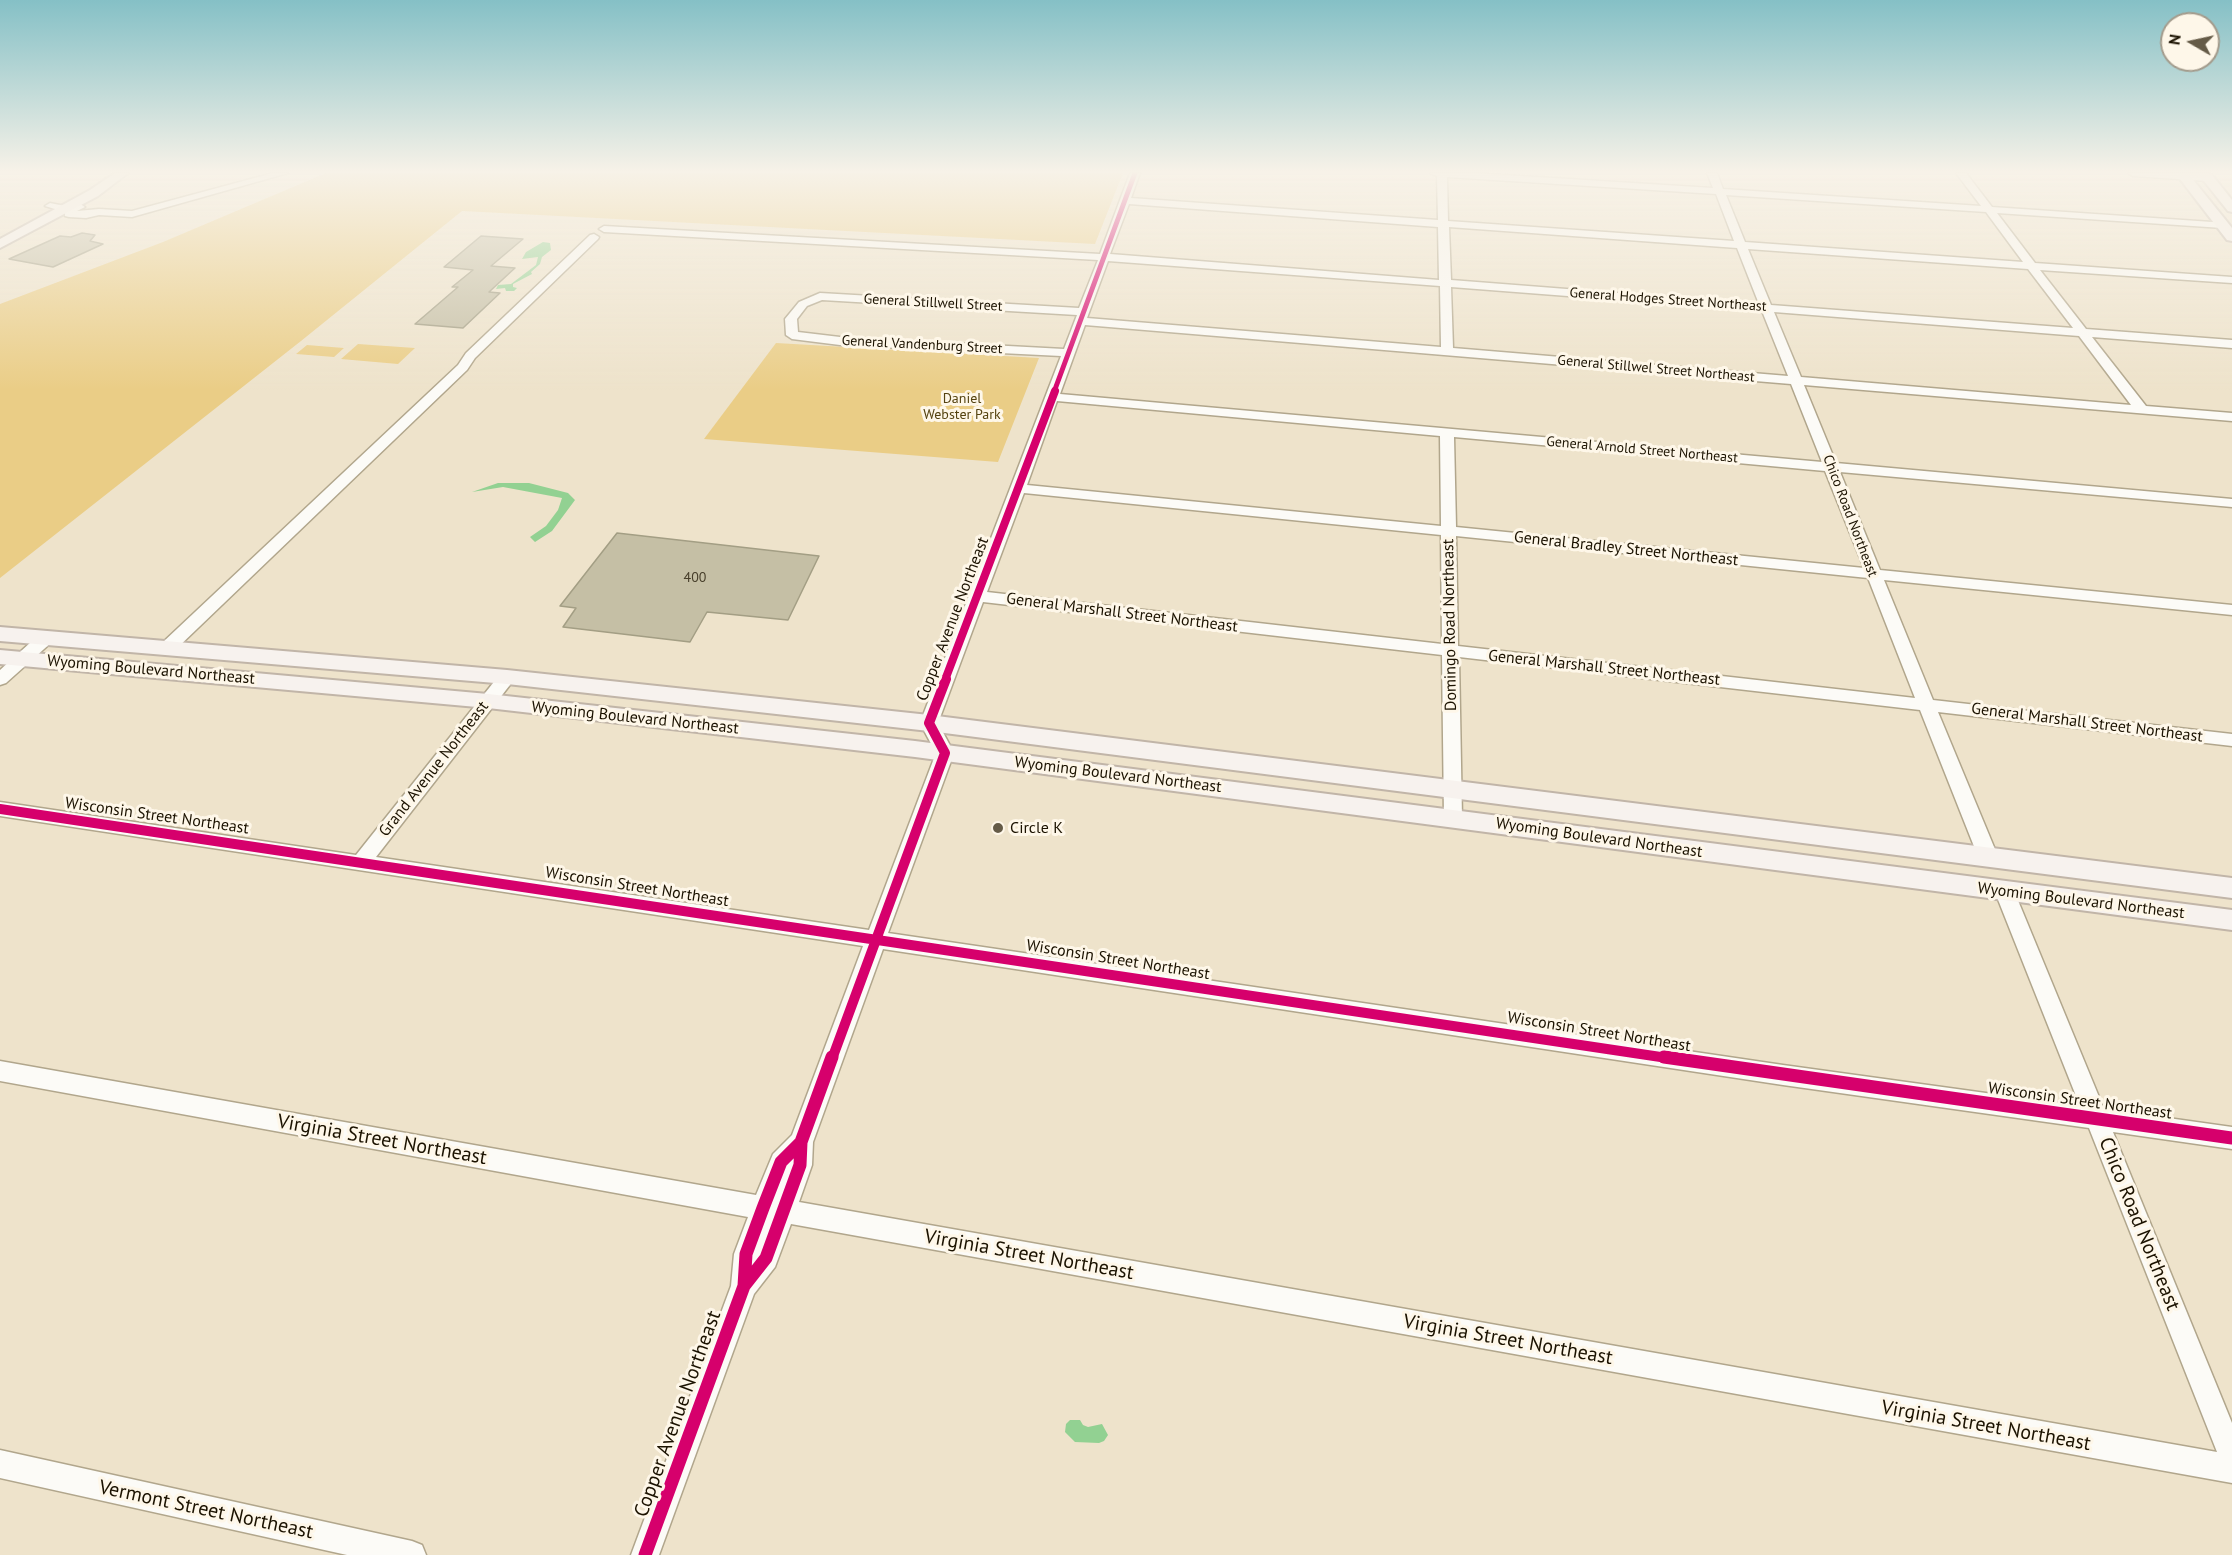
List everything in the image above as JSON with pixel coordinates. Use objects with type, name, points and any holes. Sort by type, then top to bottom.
[{"type":"main road","name":"Wyoming Boulevard Northeast","points":[[0,634],[168,646],[507,677],[929,723],[2232,888]]},
{"type":"main road","name":"Wyoming Boulevard Northeast","points":[[0,657],[488,701],[945,753],[2232,920]]},
{"type":"main road","points":[[1846,870],[1884,863],[1977,873],[1990,868],[1989,858]]},
{"type":"main road","points":[[2005,892],[2006,879],[2014,875],[2155,891],[2172,888],[2179,881]]},
{"type":"street","name":"General Hodges Street Northeast","points":[[168,646],[464,367],[470,356],[586,246]]},
{"type":"street","name":"General Hodges Street Northeast","points":[[863,246],[1104,257],[2232,344]]},
{"type":"street","name":"Copper Avenue Northeast","points":[[645,1555],[744,1286],[766,1258],[773,1210],[800,1165],[801,1142],[945,753],[929,723],[1108,246]]},
{"type":"street","points":[[1443,246],[1447,352]]},
{"type":"street","name":"Chico Road Northeast","points":[[1742,246],[1989,858]]},
{"type":"street","points":[[1750,246],[2232,280]]},
{"type":"street","points":[[2017,246],[2142,410]]},
{"type":"street","name":"General Stillwell Street","points":[[791,319],[803,304],[820,296],[1082,316]]},
{"type":"street","name":"General Stillwel Street Northeast","points":[[1082,316],[1447,352],[2232,417]]},
{"type":"street","name":"General Vandenburg Street","points":[[791,319],[792,335],[840,341],[1068,353]]},
{"type":"street","name":"General Arnold Street Northeast","points":[[1052,397],[2232,503]]},
{"type":"street","name":"Domingo Road Northeast","points":[[1447,432],[1453,818]]},
{"type":"street","name":"General Bradley Street Northeast","points":[[1019,488],[2232,610]]},
{"type":"street","name":"General Marshall Street Northeast","points":[[977,596],[2232,740]]},
{"type":"street","points":[[0,679],[46,637]]},
{"type":"street","name":"Grand Avenue Northeast","points":[[362,861],[507,677]]},
{"type":"street","name":"Wisconsin Street Northeast","points":[[0,808],[1771,1073],[2232,1138]]},
{"type":"street","name":"Chico Road Northeast","points":[[2005,892],[2232,1457]]},
{"type":"street","name":"Virginia Street Northeast","points":[[0,1071],[2232,1469]]},
{"type":"street","name":"Vermont Street Northeast","points":[[0,1464],[412,1555]]},
{"type":"green space","points":[[154,246],[419,246],[0,578],[0,304]]},
{"type":"green space","name":"Daniel Webster Park","points":[[776,343],[1039,358],[998,462],[704,439]]},
{"type":"green space","points":[[358,344],[415,348],[398,364],[341,359]]},
{"type":"green space","points":[[307,345],[344,348],[334,357],[296,354]]},
{"type":"shaded area","points":[[537,246],[550,246],[551,250],[542,257],[540,264],[531,272],[532,274],[513,284],[513,287],[517,288],[514,291],[506,291],[505,288],[496,289],[498,285],[511,284],[536,265],[538,257],[522,259],[526,252]]},
{"type":"shaded area","points":[[498,483],[529,483],[568,493],[575,500],[552,531],[535,542],[530,537],[546,526],[558,510],[562,498],[503,487],[472,492]]},
{"type":"shaded area","points":[[1070,1420],[1080,1420],[1088,1427],[1102,1424],[1108,1435],[1104,1441],[1099,1443],[1075,1442],[1065,1432],[1066,1424]]},
{"type":"building","points":[[39,246],[100,246],[53,267],[9,259]]},
{"type":"building","points":[[470,246],[515,246],[491,266],[515,268],[489,292],[500,293],[463,328],[415,324],[458,287],[452,287],[473,270],[444,267]]},
{"type":"building","points":[[617,533],[819,556],[788,620],[707,612],[690,642],[563,627],[576,608],[560,606]]},
{"type":"cycle path","points":[[744,1286],[766,1258],[784,1211],[800,1165],[801,1142],[945,753],[929,723],[1108,246]]},
{"type":"cycle path","points":[[0,809],[1783,1075],[2232,1138]]},
{"type":"cycle path","points":[[645,1555],[744,1286],[746,1254],[763,1208],[781,1162],[801,1142]]},
{"type":"place","name":"Circle K","points":[[998,828]]}]
